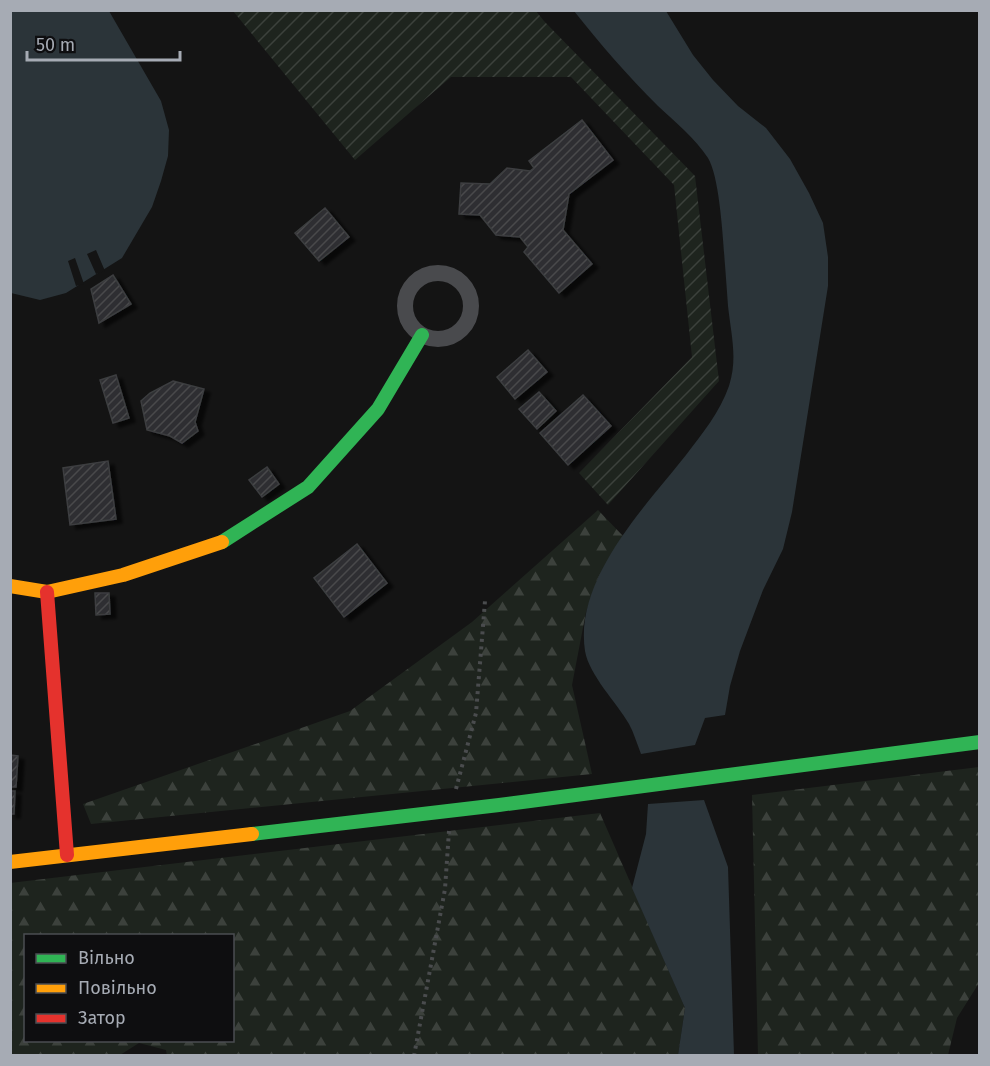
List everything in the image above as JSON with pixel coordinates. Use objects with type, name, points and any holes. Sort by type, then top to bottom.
[{"type":"street","points":[[10,586],[48,592],[123,575],[223,542],[308,487],[378,409],[422,335]]},
{"type":"street","points":[[48,592],[68,855]]},
{"type":"street","points":[[10,862],[451,810],[980,742]]},
{"type":"path","points":[[414,1056],[445,889],[451,810],[476,713],[485,602]]},
{"type":"green space","points":[[233,11],[536,11],[695,176],[719,381],[608,505],[579,473],[692,357],[674,185],[571,77],[451,77],[355,160]]},
{"type":"green space","points":[[598,510],[623,536],[598,578],[586,612],[572,685],[592,774],[91,824],[83,804],[350,711],[472,622]]},
{"type":"green space","points":[[979,767],[979,983],[957,1018],[948,1055],[758,1055],[752,795]]},
{"type":"green space","points":[[600,813],[685,1008],[678,1055],[167,1056],[166,1050],[139,1043],[120,1055],[11,1055],[10,883]]},
{"type":"shaded area","points":[[11,11],[109,11],[161,101],[169,130],[168,156],[152,207],[122,258],[66,293],[40,300],[11,293]]},
{"type":"shaded area","points":[[574,11],[666,11],[693,55],[713,80],[738,106],[766,128],[790,159],[823,223],[828,257],[828,286],[792,512],[783,549],[763,590],[740,651],[725,715],[705,718],[695,745],[641,754],[629,724],[592,670],[585,651],[584,624],[590,597],[601,571],[633,521],[698,439],[721,405],[732,376],[733,346],[720,210],[712,167],[708,158],[691,137],[658,106],[604,48]]},
{"type":"shaded area","points":[[704,800],[728,867],[734,1055],[678,1055],[685,1008],[632,888],[646,834],[648,804]]},
{"type":"pier","points":[[96,250],[105,271],[96,274],[87,254]]},
{"type":"pier","points":[[75,258],[84,284],[76,286],[68,261]]},
{"type":"building","points":[[582,120],[613,160],[569,194],[563,230],[592,264],[559,293],[524,252],[528,247],[520,237],[496,235],[480,215],[459,214],[461,183],[490,184],[507,168],[530,171],[534,168],[529,161]]},
{"type":"building","points":[[325,208],[349,237],[319,261],[295,233]]},
{"type":"building","points":[[113,275],[131,304],[99,323],[91,289]]},
{"type":"building","points":[[528,350],[547,372],[515,399],[497,377]]},
{"type":"building","points":[[116,375],[129,418],[113,423],[100,380]]},
{"type":"building","points":[[173,381],[204,389],[195,422],[198,431],[182,443],[170,436],[147,430],[141,401],[150,393]]},
{"type":"building","points":[[539,392],[556,411],[537,429],[519,409]]},
{"type":"building","points":[[583,395],[611,426],[568,465],[540,433]]},
{"type":"building","points":[[108,461],[116,519],[70,525],[63,468]]},
{"type":"building","points":[[267,467],[279,484],[262,497],[249,480]]},
{"type":"building","points":[[357,544],[387,583],[344,617],[314,578]]},
{"type":"building","points":[[95,593],[109,593],[110,614],[96,615]]},
{"type":"building","points":[[10,755],[18,756],[16,787],[10,787]]},
{"type":"building","points":[[10,791],[15,791],[14,814],[10,814]]},
{"type":"traffic: fast","points":[[222,542],[308,487],[378,409],[422,335]]},
{"type":"traffic: fast","points":[[252,834],[499,805],[980,742]]},
{"type":"traffic: slow","points":[[10,586],[47,592],[123,575],[222,542]]},
{"type":"traffic: slow","points":[[10,862],[252,834]]},
{"type":"traffic: jam","points":[[47,592],[67,855]]}]
